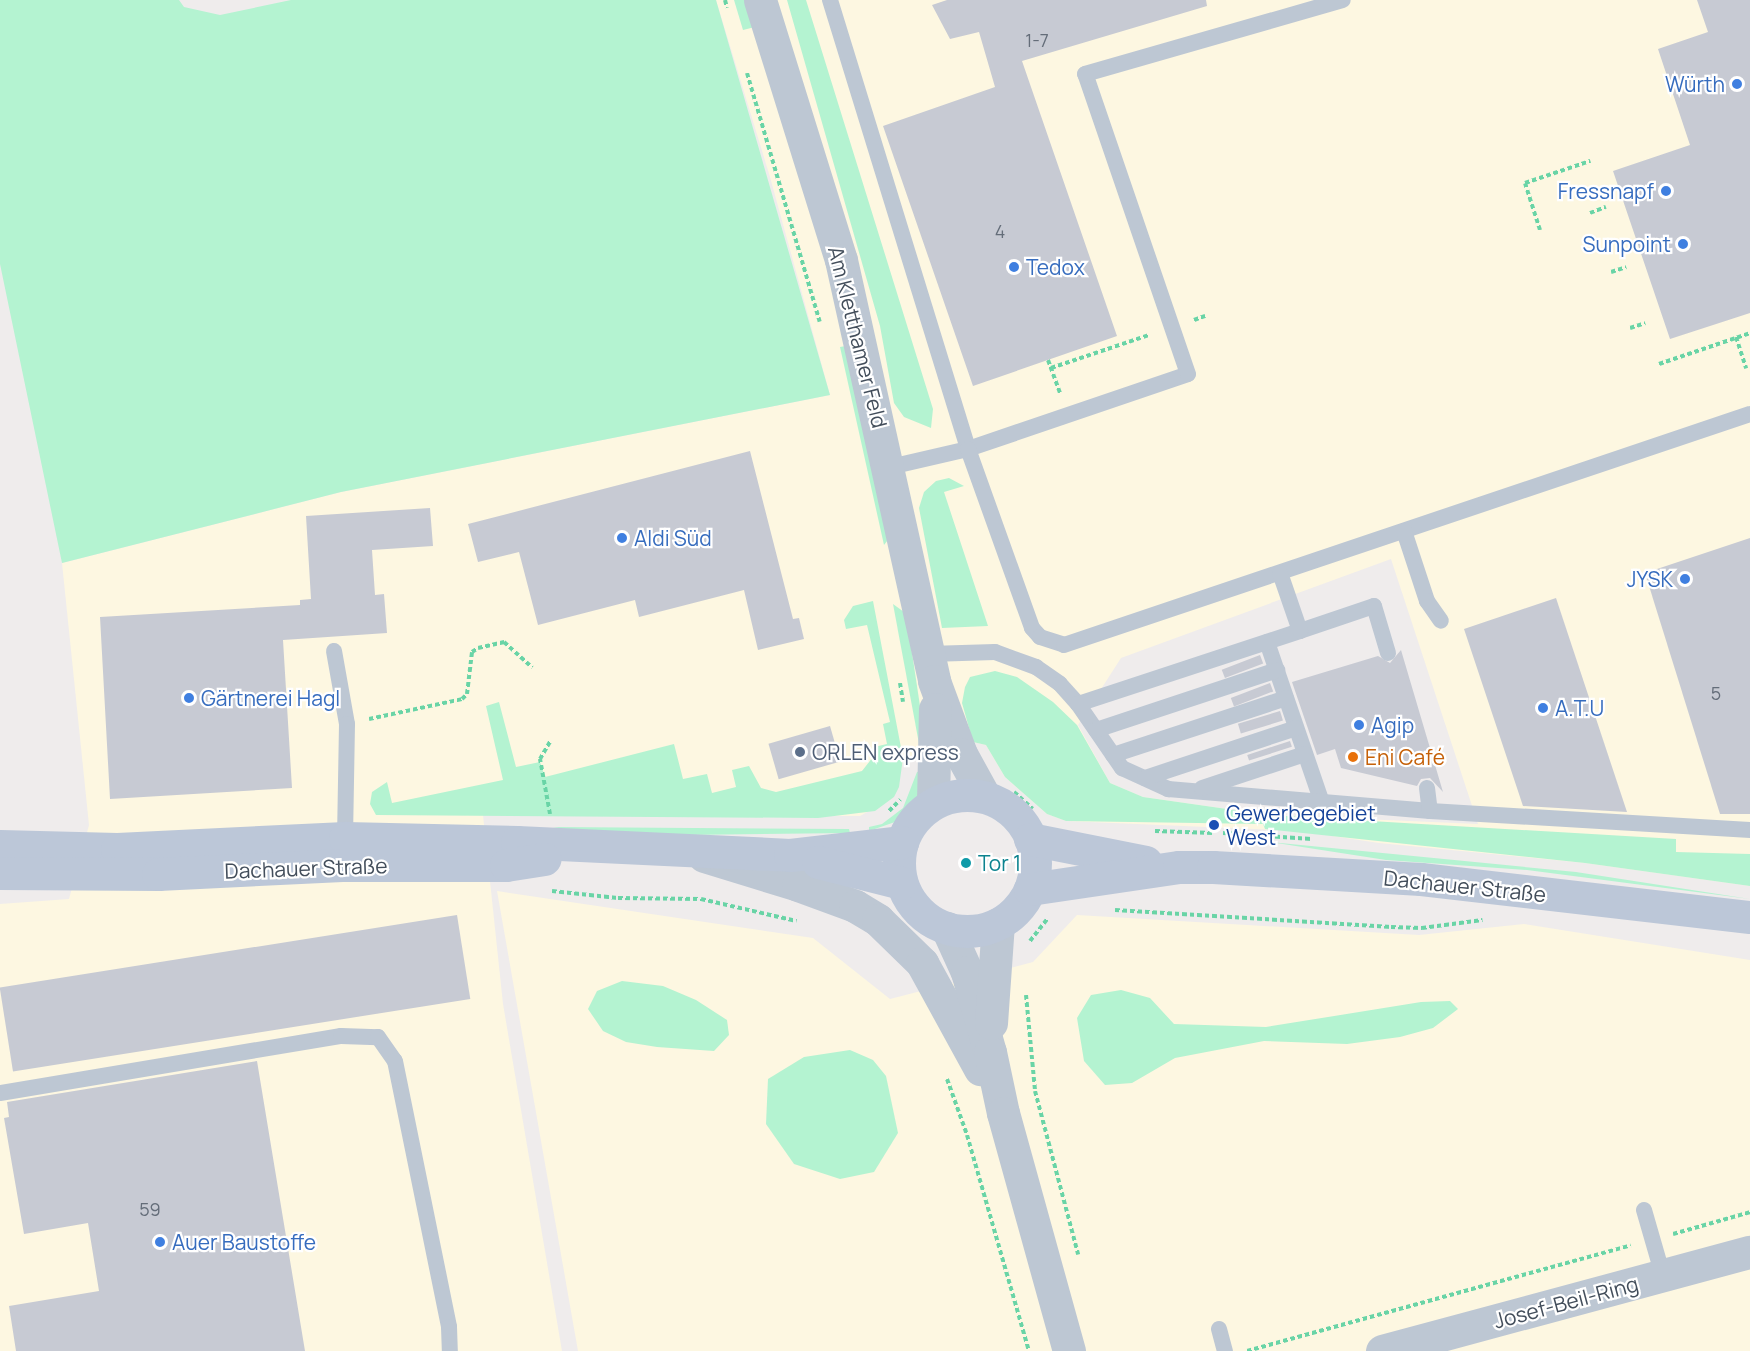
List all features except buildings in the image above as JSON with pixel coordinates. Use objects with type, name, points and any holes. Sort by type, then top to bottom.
[{"type":"street","name":"Am Kletthamer Feld","points":[[760,0],[841,260],[890,467],[932,667],[961,754],[983,794]]},
{"type":"street","name":"Am Kletthamer Feld","points":[[918,799],[932,667]]},
{"type":"street","points":[[983,794],[1011,812],[1030,838],[1035,864],[1030,889],[1018,908],[998,924],[969,931],[947,928],[918,911],[902,883],[898,863],[902,842],[914,820],[918,799],[983,794]]},
{"type":"street","name":"Dachauer Straße","points":[[1030,838],[1179,867],[1421,879],[1750,917]]},
{"type":"street","name":"Dachauer Straße","points":[[0,846],[344,852],[506,865],[612,849],[790,855],[902,842]]},
{"type":"street","points":[[688,851],[798,885],[855,906],[878,920],[901,940],[934,981],[1003,1113]]},
{"type":"street","name":"Dachauer Straße","points":[[0,873],[158,874],[344,852]]},
{"type":"street","name":"Dachauer Straße","points":[[790,855],[902,883]]},
{"type":"street","name":"Dachauer Straße","points":[[1030,889],[1179,867]]},
{"type":"street","points":[[990,1052],[998,924]]},
{"type":"street","points":[[947,928],[967,972],[990,1052],[1003,1113],[1069,1351]]},
{"type":"street","name":"Josef-Beil-Ring","points":[[1382,1351],[1415,1347],[1750,1252]]},
{"type":"lane","points":[[830,0],[968,449],[1028,618],[1040,637],[1051,642],[1064,645],[1081,641],[1750,414]]},
{"type":"lane","points":[[890,467],[968,449],[1188,374],[1085,74],[1343,0]]},
{"type":"lane","points":[[1404,531],[1427,601],[1441,621]]},
{"type":"lane","points":[[1280,573],[1300,631]]},
{"type":"lane","points":[[1078,704],[1374,606],[1388,653]]},
{"type":"lane","points":[[1036,667],[1051,642]]},
{"type":"lane","points":[[1267,642],[1321,800]]},
{"type":"lane","points":[[334,651],[347,724],[344,852]]},
{"type":"lane","points":[[932,667],[995,652],[1036,667],[1060,684],[1078,704],[1122,768],[1168,789],[1321,800],[1430,811],[1684,824],[1750,830]]},
{"type":"lane","points":[[1096,730],[1276,670]]},
{"type":"lane","points":[[1113,755],[1286,698]]},
{"type":"lane","points":[[1145,778],[1296,728]]},
{"type":"lane","points":[[1192,791],[1305,754]]},
{"type":"lane","points":[[1427,788],[1430,811]]},
{"type":"lane","points":[[0,1093],[340,1036],[378,1037],[395,1061],[449,1327],[450,1351]]},
{"type":"lane","points":[[1644,1210],[1663,1276]]},
{"type":"lane","points":[[1219,1329],[1225,1351]]},
{"type":"path","points":[[725,0],[728,11]]},
{"type":"path","points":[[745,68],[821,327]]},
{"type":"path","points":[[1540,230],[1525,183],[1590,161]]},
{"type":"path","points":[[1590,213],[1606,207]]},
{"type":"path","points":[[1611,272],[1626,267]]},
{"type":"path","points":[[1051,368],[1205,316]]},
{"type":"path","points":[[1630,328],[1645,323]]},
{"type":"path","points":[[1659,364],[1750,333]]},
{"type":"path","points":[[1736,338],[1746,368]]},
{"type":"path","points":[[1048,360],[1068,415]]},
{"type":"path","points":[[347,724],[462,699],[467,694],[472,652],[478,648],[504,642],[531,666]]},
{"type":"path","points":[[899,680],[905,714]]},
{"type":"path","points":[[550,740],[540,759],[551,820]]},
{"type":"path","points":[[880,817],[898,804],[918,799]]},
{"type":"path","points":[[547,890],[618,898],[701,899],[806,924]]},
{"type":"path","points":[[1112,910],[1412,927],[1494,919]]},
{"type":"path","points":[[1027,947],[1034,932],[1051,917]]},
{"type":"path","points":[[1026,987],[1035,1091],[1079,1260]]},
{"type":"path","points":[[944,1069],[968,1135],[1029,1351]]},
{"type":"path","points":[[1246,1351],[1750,1212]]},
{"type":"shaded area","points":[[716,0],[1750,0],[1750,886],[1585,863],[1379,843],[1299,831],[1066,821],[1047,814],[1005,777],[986,745],[973,742],[904,758],[894,797],[860,816],[483,815],[503,1004],[562,1351],[0,1351],[0,904],[69,899],[89,825],[62,563],[341,492],[830,395],[770,177]],"holes":[[[1391,559],[1478,824],[1269,815],[1143,797],[1110,783],[1078,725],[1121,658]]]},
{"type":"shaded area","points":[[497,891],[813,938],[890,999],[1033,962],[1077,915],[1419,935],[1524,924],[1750,960],[1750,1351],[578,1351]]},
{"type":"green space","points":[[0,0],[179,0],[184,7],[220,15],[291,0],[716,0],[830,395],[341,492],[62,563],[0,264]]},
{"type":"green space","points":[[734,0],[746,0],[755,27],[743,30]]},
{"type":"green space","points":[[787,0],[806,0],[933,409],[931,428],[904,417],[894,403],[880,326]]},
{"type":"green space","points":[[851,345],[891,536],[884,545],[840,347]]},
{"type":"green space","points":[[949,478],[964,486],[944,492],[988,626],[942,628],[919,508],[924,492],[936,481]]},
{"type":"green space","points":[[873,601],[903,758],[899,787],[894,797],[875,811],[818,818],[376,815],[370,804],[372,792],[387,782],[392,803],[503,780],[486,706],[499,702],[516,767],[540,762],[545,777],[674,744],[683,779],[707,774],[712,793],[736,787],[732,770],[749,766],[761,788],[776,792],[862,771],[873,757],[874,747],[887,744],[883,724],[890,722],[867,625],[846,629],[844,620],[853,606]]},
{"type":"green space","points":[[893,604],[904,612],[908,626],[923,726],[920,749]]},
{"type":"green space","points":[[995,671],[1017,677],[1053,702],[1077,725],[1110,783],[1143,797],[1269,815],[1676,839],[1676,852],[1750,854],[1750,886],[1585,863],[1265,829],[1263,824],[1066,821],[1047,814],[1005,777],[986,745],[973,742],[962,703],[965,687],[970,677]]},
{"type":"green space","points":[[925,770],[917,798],[908,811],[895,822],[869,831],[869,827],[882,824],[903,808],[917,772]]},
{"type":"green space","points":[[553,827],[849,829],[850,833],[605,836]]},
{"type":"green space","points":[[1270,842],[1576,872],[1750,899],[1527,870],[1386,860]]},
{"type":"green space","points":[[622,981],[663,986],[696,1000],[727,1020],[729,1035],[714,1051],[657,1047],[626,1042],[603,1031],[588,1009],[597,991]]},
{"type":"green space","points":[[1121,990],[1150,998],[1174,1024],[1266,1027],[1421,1002],[1450,1001],[1458,1009],[1433,1028],[1400,1037],[1347,1044],[1264,1041],[1175,1058],[1132,1083],[1105,1085],[1084,1061],[1077,1018],[1091,995]]},
{"type":"green space","points":[[850,1050],[873,1060],[886,1076],[898,1133],[874,1172],[840,1179],[794,1164],[766,1124],[768,1079],[804,1057]]},
{"type":"place","name":"Würth","points":[[1737,84]]},
{"type":"place","name":"Fressnapf","points":[[1666,191]]},
{"type":"place","name":"Sunpoint","points":[[1683,244]]},
{"type":"place","name":"Tedox","points":[[1014,267]]},
{"type":"place","name":"Aldi Süd","points":[[622,538]]},
{"type":"place","name":"JYSK","points":[[1685,579]]},
{"type":"place","name":"Gärtnerei Hagl","points":[[189,698]]},
{"type":"place","name":"A.T.U","points":[[1543,708]]},
{"type":"place","name":"Agip","points":[[1359,725]]},
{"type":"place","name":"ORLEN express","points":[[800,752]]},
{"type":"place","name":"Eni Café","points":[[1353,757]]},
{"type":"place","name":"Gewerbegebiet West","points":[[1214,825]]},
{"type":"place","name":"Tor 1","points":[[966,863]]},
{"type":"place","name":"Auer Baustoffe","points":[[160,1242]]}]
